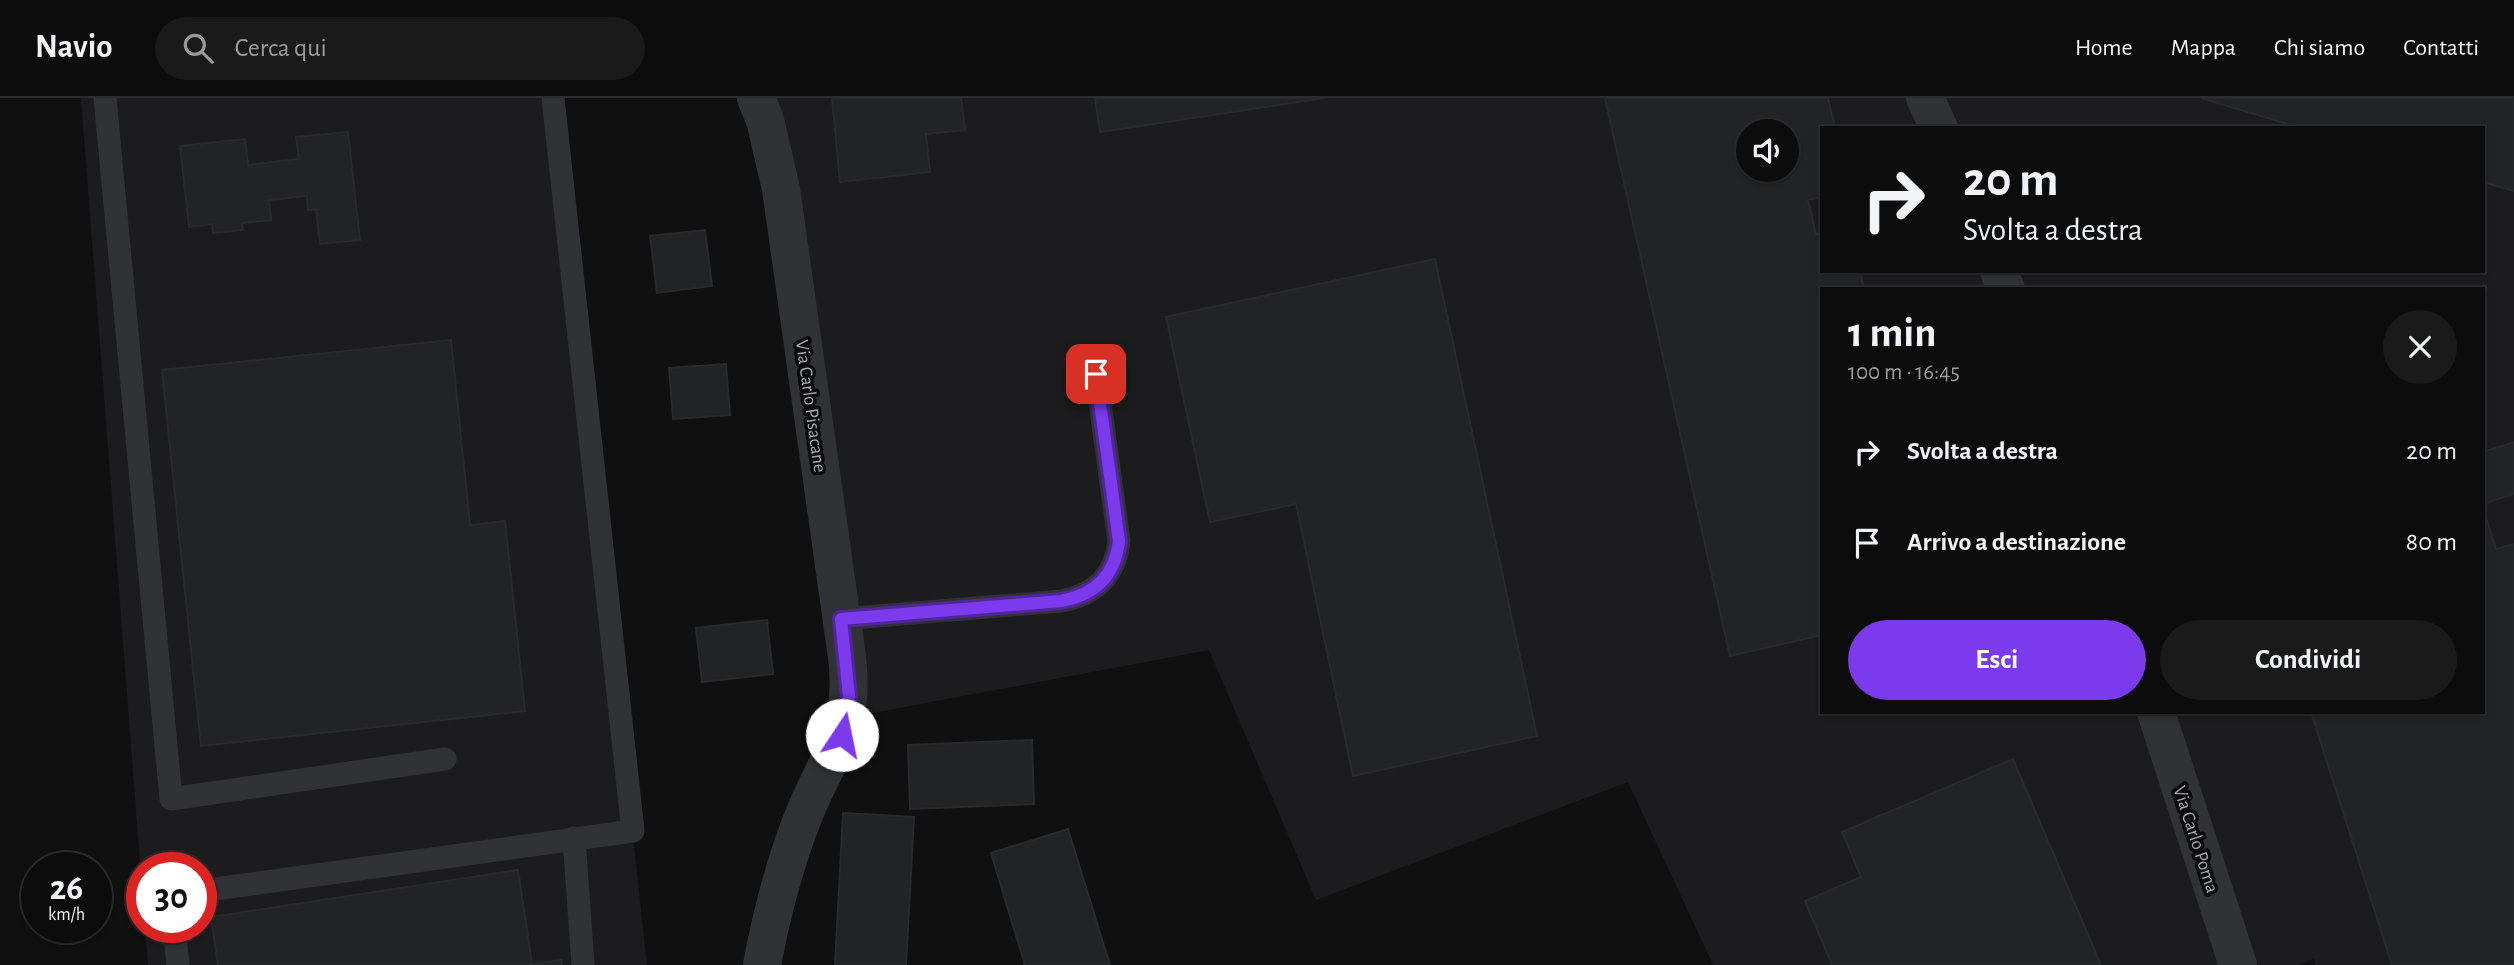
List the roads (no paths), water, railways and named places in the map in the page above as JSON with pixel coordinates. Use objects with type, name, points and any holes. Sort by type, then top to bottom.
[{"type":"street","name":"Via Carlo Pisacane","points":[[756,98],[765,120],[781,189],[848,674],[846,718],[835,753],[809,801],[791,850],[762,965]]},
{"type":"street","points":[[1925,98],[1938,126]]},
{"type":"street","name":"Via Carlo Poma","points":[[2157,714],[2238,965]]},
{"type":"lane","points":[[105,98],[171,799],[445,759]]},
{"type":"lane","points":[[217,889],[633,831],[553,98]]},
{"type":"lane","points":[[841,619],[1061,601],[1085,595],[1107,578],[1114,564],[1119,541],[1096,374]]},
{"type":"lane","points":[[574,838],[583,965]]},
{"type":"lane","points":[[176,943],[178,965]]}]
